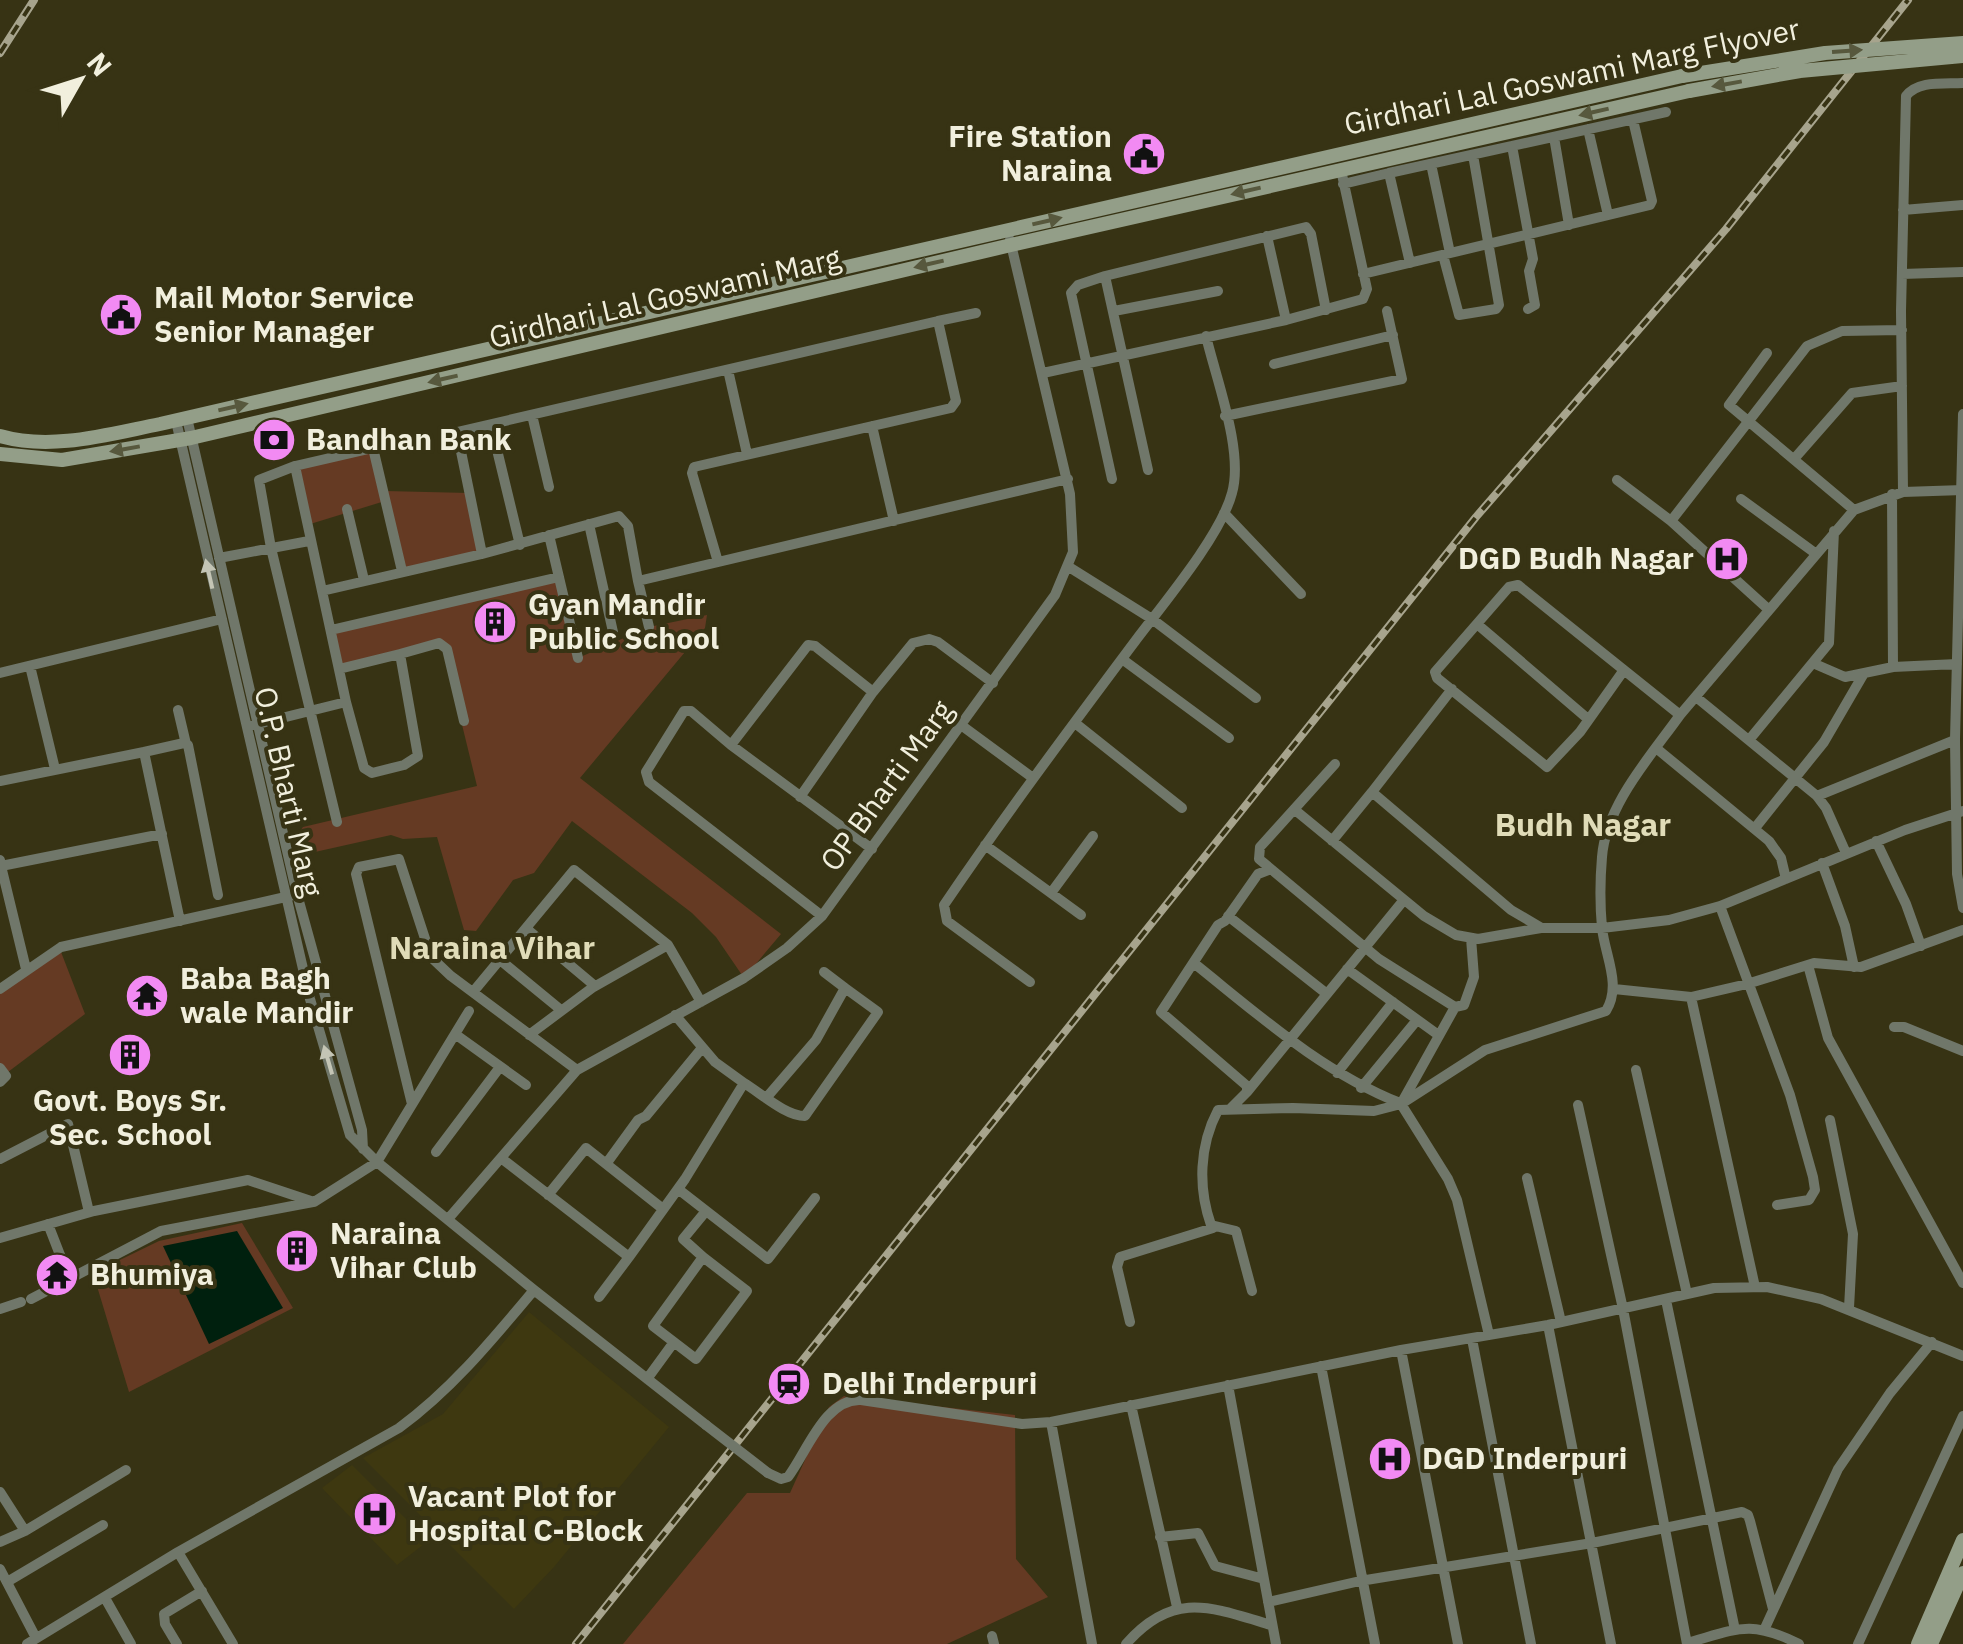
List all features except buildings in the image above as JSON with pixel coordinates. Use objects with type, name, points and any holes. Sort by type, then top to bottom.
[{"type":"main road","name":"Girdhari Lal Goswami Marg Flyover","points":[[1313,160],[1825,53],[1963,42]]},
{"type":"main road","name":"Girdhari Lal Goswami Marg Flyover","points":[[1342,177],[1686,84],[1963,56]]},
{"type":"main road","name":"Girdhari Lal Goswami Marg","points":[[0,454],[62,460],[184,439],[1313,160]]},
{"type":"main road","name":"Girdhari Lal Goswami Marg","points":[[0,436],[16,441],[74,440],[1009,237],[1342,177]]},
{"type":"main road","points":[[1918,1644],[1963,1540]]},
{"type":"main road","points":[[1931,1644],[1963,1573]]},
{"type":"street","points":[[1893,667],[1907,92],[1923,85],[1963,83]]},
{"type":"street","points":[[1043,373],[1286,320],[1363,299],[1366,290],[1342,177],[1390,173],[1666,112]]},
{"type":"street","points":[[1363,274],[1648,206],[1652,201],[1633,120]]},
{"type":"street","points":[[1588,130],[1608,216]]},
{"type":"street","points":[[1554,137],[1570,225]]},
{"type":"street","points":[[1512,146],[1533,259],[1529,272],[1535,305],[1528,309]]},
{"type":"street","points":[[1430,164],[1459,316],[1493,311],[1498,305],[1473,155]]},
{"type":"street","points":[[1390,173],[1410,263]]},
{"type":"street","points":[[1904,210],[1963,204]]},
{"type":"street","points":[[1112,479],[1071,293],[1078,285],[1302,226],[1308,229],[1326,310]]},
{"type":"street","points":[[1267,236],[1286,320]]},
{"type":"street","name":"OP Bharti Marg","points":[[448,1219],[577,1070],[744,978],[787,948],[822,916],[1055,595],[1074,552],[1068,479],[1009,237]]},
{"type":"street","points":[[1902,274],[1963,272]]},
{"type":"street","points":[[1106,276],[1148,470]]},
{"type":"street","points":[[1114,311],[1218,291]]},
{"type":"street","points":[[1225,416],[1402,380],[1387,311]]},
{"type":"street","points":[[482,554],[456,434],[460,430],[976,313]]},
{"type":"street","points":[[718,562],[693,470],[696,466],[951,408],[955,404],[938,322]]},
{"type":"street","points":[[1670,521],[1797,358],[1816,340],[1842,330],[1902,330]]},
{"type":"street","points":[[1274,364],[1392,335]]},
{"type":"street","points":[[1030,982],[944,916],[944,906],[1224,512],[1234,477],[1233,450],[1206,336]]},
{"type":"street","points":[[1767,353],[1729,405],[1854,510]]},
{"type":"street","points":[[728,370],[747,454]]},
{"type":"street","points":[[1794,460],[1852,393],[1902,386]]},
{"type":"street","points":[[1963,414],[1956,664],[1963,908]]},
{"type":"street","points":[[532,415],[549,487]]},
{"type":"street","points":[[182,419],[184,439]]},
{"type":"street","points":[[491,425],[520,545]]},
{"type":"street","points":[[872,426],[894,521]]},
{"type":"street","name":"O.P. Bharti Marg","points":[[184,439],[233,616],[310,999],[350,1135],[377,1162],[534,1290],[768,1473],[781,1479],[788,1477],[828,1416],[844,1400],[1022,1424],[1051,1422]]},
{"type":"street","name":"O.P. Bharti Marg","points":[[184,439],[220,620],[253,725]]},
{"type":"street","points":[[336,822],[271,548],[260,480],[296,466],[373,448],[402,571]]},
{"type":"street","points":[[296,466],[346,702],[366,770],[372,772],[404,765],[418,756],[400,654]]},
{"type":"street","points":[[638,581],[1068,479]]},
{"type":"street","points":[[1617,480],[1670,521],[1768,610]]},
{"type":"street","points":[[1213,1228],[1201,1185],[1214,1117],[1222,1108],[1374,1111],[1401,1104],[1485,1050],[1598,1015],[1611,1002],[1614,989],[1602,928],[1602,857],[1607,831],[1656,748],[1854,510],[1897,493],[1961,490]]},
{"type":"street","points":[[1741,499],[1815,553]]},
{"type":"street","points":[[347,510],[364,580]]},
{"type":"street","points":[[1224,512],[1301,594]]},
{"type":"street","points":[[322,591],[520,545],[618,516],[626,520],[649,627]]},
{"type":"street","points":[[589,524],[613,632]]},
{"type":"street","points":[[1749,740],[1815,664],[1831,636],[1834,530]]},
{"type":"street","points":[[549,535],[578,658]]},
{"type":"street","points":[[219,558],[310,540]]},
{"type":"street","points":[[1069,567],[1152,618],[1256,698]]},
{"type":"street","points":[[330,630],[559,577]]},
{"type":"street","points":[[1624,670],[1546,767],[1437,678],[1435,672],[1509,586],[1518,585],[1624,670],[1680,715]]},
{"type":"street","points":[[0,673],[233,616]]},
{"type":"street","points":[[1477,624],[1588,719]]},
{"type":"street","points":[[800,796],[873,692],[913,643],[938,642],[993,683]]},
{"type":"street","points":[[339,669],[439,643],[445,646],[464,721]]},
{"type":"street","points":[[731,746],[808,646],[815,646],[873,692]]},
{"type":"street","points":[[1122,659],[1228,738]]},
{"type":"street","points":[[1815,664],[1837,676],[1863,675],[1893,667],[1956,664]]},
{"type":"street","points":[[30,666],[56,769]]},
{"type":"street","points":[[1756,828],[1840,718],[1863,675]]},
{"type":"street","points":[[1332,841],[1452,689]]},
{"type":"street","points":[[1696,697],[1817,796],[1846,853]]},
{"type":"street","points":[[253,725],[346,702]]},
{"type":"street","points":[[178,710],[218,895]]},
{"type":"street","points":[[822,916],[649,782],[646,777],[660,746],[686,710],[872,849]]},
{"type":"street","points":[[1075,723],[1182,808]]},
{"type":"street","points":[[961,726],[1034,778]]},
{"type":"street","points":[[0,780],[186,744]]},
{"type":"street","points":[[1656,748],[1756,828],[1776,849],[1786,878]]},
{"type":"street","points":[[1817,796],[1958,748]]},
{"type":"street","points":[[144,752],[180,921]]},
{"type":"street","points":[[1336,764],[1257,852],[1259,859],[1364,948],[1455,1007]]},
{"type":"street","points":[[1372,792],[1512,910],[1541,928]]},
{"type":"street","points":[[1294,810],[1403,900],[1444,929],[1471,938],[1541,928],[1602,928],[1670,920],[1720,906],[1959,811]]},
{"type":"street","points":[[26,970],[1,863],[162,834]]},
{"type":"street","points":[[1051,893],[1093,836]]},
{"type":"street","points":[[1876,841],[1921,946]]},
{"type":"street","points":[[985,845],[1082,915]]},
{"type":"street","points":[[412,1104],[356,874],[360,868],[400,858],[431,956],[577,1070]]},
{"type":"street","points":[[1822,863],[1845,926],[1854,967]]},
{"type":"street","points":[[1247,1092],[1247,1086],[1161,1012],[1258,874],[1271,869]]},
{"type":"street","points":[[473,992],[574,870],[668,945],[701,1002]]},
{"type":"street","points":[[0,989],[60,947],[292,895]]},
{"type":"street","points":[[1231,1108],[1403,900]]},
{"type":"street","points":[[1720,906],[1790,1095],[1813,1177],[1815,1190],[1809,1200],[1778,1205]]},
{"type":"street","points":[[1228,916],[1327,994]]},
{"type":"street","points":[[527,928],[596,986]]},
{"type":"street","points":[[1614,989],[1691,997],[1808,965],[1854,967],[1963,930]]},
{"type":"street","points":[[1401,1104],[1438,1034],[1473,987],[1471,938]]},
{"type":"street","points":[[528,1035],[596,986],[668,945]]},
{"type":"street","points":[[500,960],[561,1010]]},
{"type":"street","points":[[1195,964],[1337,1073],[1361,1088],[1401,1104],[1448,1178],[1457,1200],[1489,1336]]},
{"type":"street","points":[[1808,965],[1828,1038],[1963,1283]]},
{"type":"street","points":[[1347,969],[1438,1034]]},
{"type":"street","points":[[675,1015],[714,1062],[796,1116],[805,1116],[878,1012],[824,972]]},
{"type":"street","points":[[767,1097],[816,1040],[846,988]]},
{"type":"street","points":[[1691,997],[1755,1287]]},
{"type":"street","points":[[1337,1073],[1393,1002]]},
{"type":"street","points":[[0,1309],[26,1300],[161,1231],[314,1202],[377,1162],[470,1011]]},
{"type":"street","points":[[1361,1088],[1417,1020]]},
{"type":"street","points":[[1894,1026],[1963,1051]]},
{"type":"street","points":[[455,1034],[526,1085]]},
{"type":"street","points":[[606,1164],[638,1120],[646,1116],[702,1048]]},
{"type":"street","points":[[436,1152],[500,1067]]},
{"type":"street","points":[[0,1068],[6,1076],[0,1082]]},
{"type":"street","points":[[1636,1070],[1687,1294]]},
{"type":"street","points":[[599,1297],[678,1189],[744,1082]]},
{"type":"street","points":[[1578,1106],[1687,1643],[1735,1630],[1766,1628],[1799,1644]]},
{"type":"street","points":[[1830,1120],[1853,1234],[1849,1308]]},
{"type":"street","points":[[0,1159],[68,1124],[89,1212]]},
{"type":"street","points":[[548,1194],[586,1148],[663,1210]]},
{"type":"street","points":[[501,1158],[629,1257]]},
{"type":"street","points":[[1527,1178],[1561,1322]]},
{"type":"street","points":[[0,1238],[89,1212],[248,1180],[314,1202]]},
{"type":"street","points":[[678,1189],[768,1259],[815,1198]]},
{"type":"street","points":[[703,1257],[653,1326],[696,1360],[747,1291],[683,1240],[706,1211]]},
{"type":"street","points":[[48,1224],[69,1278]]},
{"type":"street","points":[[1130,1322],[1116,1268],[1120,1257],[1213,1228],[1236,1231],[1252,1291]]},
{"type":"street","points":[[1092,1644],[1051,1422],[1401,1350],[1548,1325],[1714,1288],[1778,1289],[1849,1308],[1963,1356]]},
{"type":"street","points":[[0,1569],[32,1641],[178,1552],[398,1428],[464,1373],[534,1290]]},
{"type":"street","points":[[1666,1300],[1735,1630]]},
{"type":"street","points":[[1548,1325],[1611,1644]]},
{"type":"street","points":[[1472,1339],[1531,1644]]},
{"type":"street","points":[[647,1379],[674,1342]]},
{"type":"street","points":[[1766,1628],[1838,1469],[1890,1393],[1932,1342]]},
{"type":"street","points":[[1401,1350],[1458,1644]]},
{"type":"street","points":[[1321,1366],[1375,1644]]},
{"type":"street","points":[[1228,1385],[1276,1644]]},
{"type":"street","points":[[1131,1405],[1178,1608]]},
{"type":"street","points":[[1858,1644],[1963,1416]]},
{"type":"street","points":[[0,1542],[26,1531],[126,1470]]},
{"type":"street","points":[[0,1492],[26,1531]]},
{"type":"street","points":[[1268,1602],[1360,1581],[1592,1543],[1742,1512],[1748,1514],[1773,1609]]},
{"type":"street","points":[[7,1582],[103,1525]]},
{"type":"street","points":[[1160,1536],[1198,1533],[1215,1566],[1264,1579]]},
{"type":"street","points":[[178,1552],[232,1644]]},
{"type":"street","points":[[178,1644],[164,1614],[202,1591]]},
{"type":"street","points":[[104,1598],[131,1644]]},
{"type":"street","points":[[1126,1644],[1144,1625],[1178,1608],[1220,1609],[1271,1625]]},
{"type":"shaded area","points":[[372,447],[385,491],[469,493],[482,554],[402,571],[385,501],[307,525],[295,466]]},
{"type":"shaded area","points":[[559,577],[578,658],[649,627],[707,615],[705,628],[580,778],[781,934],[744,978],[716,937],[692,913],[572,821],[534,873],[513,880],[476,931],[464,930],[437,837],[403,839],[391,835],[297,856],[297,835],[303,827],[477,786],[443,647],[339,669],[331,630]]},
{"type":"shaded area","points":[[61,952],[85,1014],[0,1078],[0,992]]},
{"type":"shaded area","points":[[242,1223],[293,1308],[129,1392],[93,1273],[159,1241]]},
{"type":"shaded area","points":[[237,1231],[283,1308],[209,1344],[163,1246]]},
{"type":"shaded area","points":[[529,1312],[669,1427],[554,1567],[514,1609],[363,1458],[443,1414]]},
{"type":"shaded area","points":[[844,1396],[1015,1415],[1016,1559],[1048,1597],[947,1644],[623,1644],[747,1493],[790,1493],[829,1407]]},
{"type":"shaded area","name":"Vacant Plot for Hospital C-Block","points":[[352,1465],[428,1541],[397,1565],[322,1488]]},
{"type":"railway","points":[[0,53],[34,0]]},
{"type":"railway","points":[[576,1644],[1476,517],[1726,229],[1908,0]]},
{"type":"place","name":"Fire Station Naraina","points":[[1144,154]]},
{"type":"place","name":"Mail Motor Service Senior Manager","points":[[121,315]]},
{"type":"place","name":"Bandhan Bank","points":[[274,440]]},
{"type":"place","name":"DGD Budh Nagar","points":[[1727,559]]},
{"type":"place","name":"Gyan Mandir Public School","points":[[495,622]]},
{"type":"place","name":"Baba Bagh wale Mandir","points":[[147,996]]},
{"type":"place","name":"Govt. Boys Sr. Sec. School","points":[[130,1055]]},
{"type":"place","name":"Naraina Vihar Club","points":[[297,1251]]},
{"type":"place","name":"Bhumiya","points":[[57,1275]]},
{"type":"place","name":"Delhi Inderpuri","points":[[789,1384]]},
{"type":"place","name":"DGD Inderpuri","points":[[1390,1459]]},
{"type":"place","name":"Vacant Plot for Hospital C-Block","points":[[375,1514]]},
{"type":"district","name":"Budh Nagar","points":[[1583,825]]},
{"type":"district","name":"Naraina Vihar","points":[[492,948]]}]
